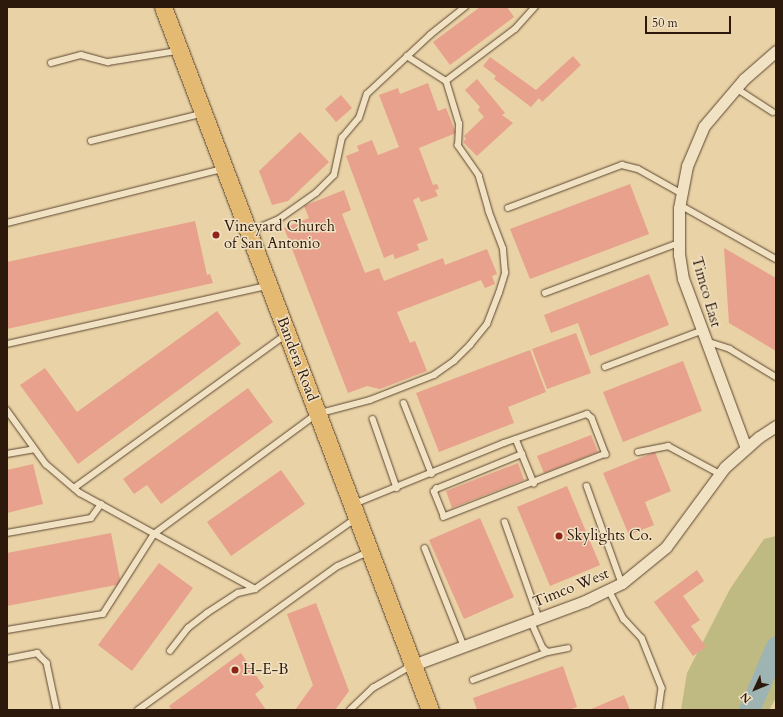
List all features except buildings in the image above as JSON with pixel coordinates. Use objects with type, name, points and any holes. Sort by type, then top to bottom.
[{"type":"main road","name":"Bandera Road","points":[[163,7],[430,710]]},
{"type":"street","name":"Timco East","points":[[746,448],[683,279],[679,243],[680,205],[687,166],[704,126],[736,88],[776,51]]},
{"type":"street","name":"Timco West","points":[[413,665],[535,620],[622,584],[666,547],[720,474],[746,448],[776,426]]},
{"type":"lane","points":[[249,232],[279,219],[316,193],[334,175],[342,138],[358,118],[367,94],[407,56],[465,7]]},
{"type":"lane","points":[[446,81],[515,29],[535,7]]},
{"type":"lane","points":[[51,63],[81,55],[108,62],[179,50]]},
{"type":"lane","points":[[7,630],[103,614],[154,534],[317,414],[370,400],[434,375],[454,361],[487,324],[505,273],[503,249],[489,212],[479,176],[458,146],[459,124],[446,81],[407,56]]},
{"type":"lane","points":[[736,88],[773,112]]},
{"type":"lane","points":[[91,141],[203,114]]},
{"type":"lane","points":[[508,208],[622,165],[638,169],[682,193]]},
{"type":"lane","points":[[7,223],[224,168]]},
{"type":"lane","points":[[680,205],[776,259]]},
{"type":"lane","points":[[545,293],[679,243]]},
{"type":"lane","points":[[7,344],[269,286]]},
{"type":"lane","points":[[74,488],[287,334]]},
{"type":"lane","points":[[605,367],[703,336],[730,349],[776,377]]},
{"type":"lane","points":[[404,403],[432,474]]},
{"type":"lane","points":[[7,410],[46,464],[74,488],[255,589]]},
{"type":"lane","points":[[170,651],[188,628],[208,613],[238,593],[255,589],[355,511],[398,488],[516,438],[587,414],[591,416],[606,452],[605,456],[446,518],[443,516],[436,489],[522,454]]},
{"type":"lane","points":[[374,419],[398,488]]},
{"type":"lane","points":[[516,438],[534,483]]},
{"type":"lane","points":[[638,452],[668,446],[720,474]]},
{"type":"lane","points":[[7,454],[34,449]]},
{"type":"lane","points":[[587,486],[622,584]]},
{"type":"lane","points":[[7,533],[90,518],[101,504]]},
{"type":"lane","points":[[505,522],[543,648],[548,652]]},
{"type":"lane","points":[[424,548],[464,646]]},
{"type":"lane","points":[[138,710],[338,566],[370,551]]},
{"type":"lane","points":[[609,590],[624,619],[642,638],[645,645],[662,688],[659,710]]},
{"type":"lane","points":[[473,680],[548,652],[568,648]]},
{"type":"lane","points":[[7,659],[37,653],[47,663],[57,710]]},
{"type":"lane","points":[[350,710],[373,688],[413,665]]},
{"type":"shaded area","points":[[776,536],[776,698],[769,710],[681,710],[687,673],[730,589],[764,539]]},
{"type":"waterway","points":[[749,710],[776,646]]},
{"type":"place","name":"Vineyard Church of San Antonio","points":[[216,235]]},
{"type":"place","name":"Skylights Co.","points":[[559,536]]},
{"type":"place","name":"H-E-B","points":[[235,670]]}]
